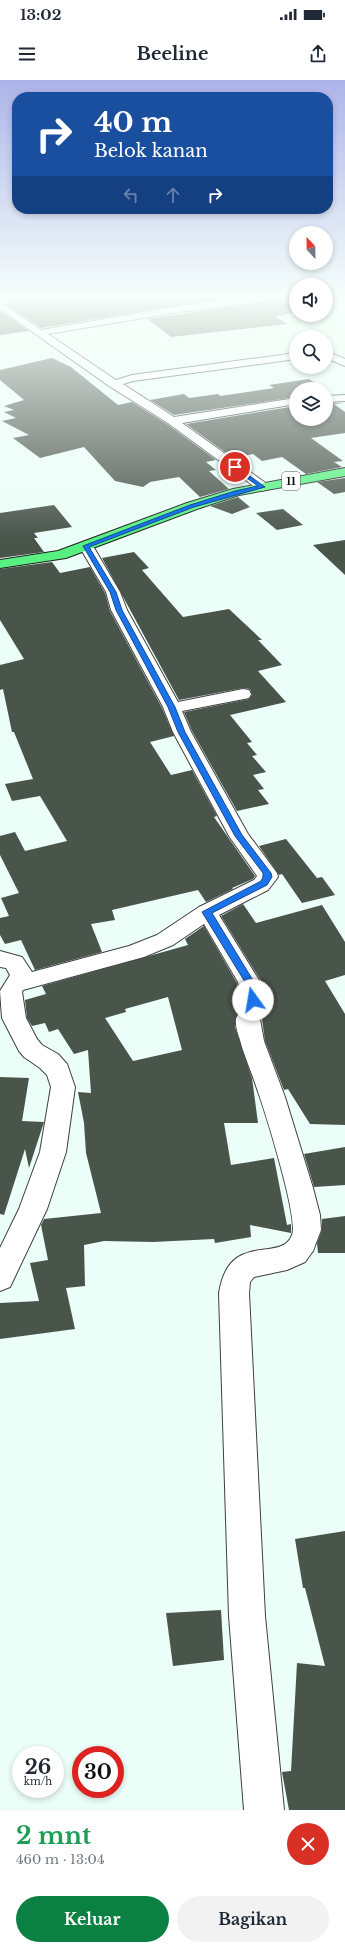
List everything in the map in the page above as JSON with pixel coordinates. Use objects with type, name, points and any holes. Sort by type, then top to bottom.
[{"type":"highway","name":"11","points":[[0,564],[61,555],[192,506],[237,492],[345,472]]},
{"type":"street","points":[[105,379],[172,421],[263,487]]},
{"type":"street","points":[[113,384],[130,379]]},
{"type":"street","points":[[333,399],[345,398]]},
{"type":"street","points":[[172,421],[289,403]]},
{"type":"street","points":[[17,984],[136,952],[165,940],[207,912],[264,883],[268,877],[267,873],[239,836],[182,732],[172,708],[119,610],[113,592],[86,546]]},
{"type":"street","points":[[172,708],[243,694]]},
{"type":"street","points":[[207,912],[232,950],[252,990],[254,1010],[248,1020],[253,1042],[270,1089],[302,1195],[307,1230],[304,1242],[297,1252],[290,1257],[281,1260],[262,1262],[242,1270],[237,1276],[234,1293],[247,1616],[264,1810]]},
{"type":"street","points":[[0,959],[6,959],[19,967],[21,976],[11,992],[14,1018],[28,1045],[33,1051],[49,1061],[58,1071],[63,1087],[53,1152],[33,1209],[0,1278]]},
{"type":"building","points":[[0,379],[86,379],[118,405],[132,402],[167,424],[216,460],[206,462],[216,470],[209,471],[229,489],[200,497],[179,477],[150,482],[143,487],[115,481],[84,447],[40,458],[13,438],[29,435],[2,421],[16,418],[4,412],[14,410],[4,406],[24,400]]},
{"type":"building","points":[[309,379],[314,382],[289,382]]},
{"type":"building","points":[[289,382],[289,398],[174,415],[150,400],[184,394],[189,398],[218,394],[220,396],[274,388],[269,385]]},
{"type":"building","points":[[333,403],[344,403],[334,404],[345,412],[345,433],[311,438],[343,461],[334,462],[342,467],[306,474],[282,457],[262,461],[253,454],[233,458],[186,424],[289,407],[289,426],[333,426]]},
{"type":"building","points":[[345,478],[345,492],[334,494],[317,482]]},
{"type":"building","points":[[238,497],[250,507],[232,514],[210,506]]},
{"type":"building","points":[[54,505],[72,527],[34,533],[38,538],[34,538],[44,552],[0,558],[0,513]]},
{"type":"building","points":[[283,509],[303,525],[277,530],[256,513]]},
{"type":"building","points":[[345,540],[345,575],[313,545]]},
{"type":"building","points":[[134,552],[149,568],[142,570],[183,617],[229,609],[262,640],[258,640],[282,665],[258,671],[286,702],[230,715],[252,742],[247,743],[257,755],[252,756],[266,772],[253,775],[264,789],[258,790],[269,804],[237,811],[192,731],[184,712],[249,699],[252,695],[250,689],[243,688],[179,700],[102,558]]},
{"type":"building","points":[[52,562],[60,573],[90,567],[105,593],[110,611],[162,708],[174,736],[150,742],[171,775],[192,770],[217,816],[214,817],[255,876],[253,879],[206,902],[198,890],[112,910],[115,920],[91,924],[102,952],[35,970],[21,940],[5,944],[0,935],[0,918],[9,916],[1,898],[19,893],[0,855],[0,836],[15,832],[25,851],[67,841],[40,796],[12,801],[5,784],[33,779],[14,732],[12,732],[3,689],[0,690],[0,665],[24,659],[0,620],[0,569]]},
{"type":"building","points":[[286,839],[317,878],[322,877],[335,895],[302,903],[282,874],[279,875],[259,846]]},
{"type":"building","points":[[243,904],[256,923],[322,905],[345,942],[345,975],[325,981],[345,1014],[345,1125],[310,1124],[288,1089],[284,1090],[265,1041],[262,1019],[267,1010],[264,989],[261,981],[221,916]]},
{"type":"building","points":[[204,926],[237,983],[241,1006],[235,1019],[235,1027],[252,1078],[258,1123],[224,1123],[231,1165],[274,1158],[287,1225],[291,1224],[291,1233],[250,1225],[251,1237],[215,1243],[214,1239],[153,1242],[104,1241],[84,1245],[85,1286],[66,1288],[75,1329],[0,1339],[0,1303],[39,1301],[30,1263],[48,1260],[41,1225],[44,1219],[101,1213],[86,1153],[84,1123],[78,1092],[91,1093],[88,1050],[74,1054],[58,1029],[49,1032],[45,1023],[32,1026],[27,1018],[25,1000],[46,994],[42,986],[188,945],[185,939]],"holes":[[[168,997],[182,1050],[133,1061],[105,1018],[126,1012],[125,1009]]]},
{"type":"building","points":[[0,1077],[29,1078],[22,1121],[44,1122],[29,1168],[25,1149],[4,1215],[0,1214]]},
{"type":"building","points":[[345,1147],[345,1185],[314,1187],[304,1154]]},
{"type":"building","points":[[345,1216],[345,1253],[318,1253],[317,1243],[322,1230],[322,1219]]},
{"type":"building","points":[[345,1531],[345,1810],[289,1810],[282,1772],[291,1771],[297,1663],[325,1666],[305,1588],[303,1588],[295,1539]]},
{"type":"building","points":[[221,1610],[224,1660],[173,1666],[166,1613]]},
{"type":"route","points":[[235,467],[263,487],[237,492],[192,506],[86,546],[113,592],[119,610],[172,707],[182,732],[239,836],[267,873],[268,877],[266,881],[261,885],[244,892],[235,899],[207,912],[232,950],[249,982],[253,1000]]}]
